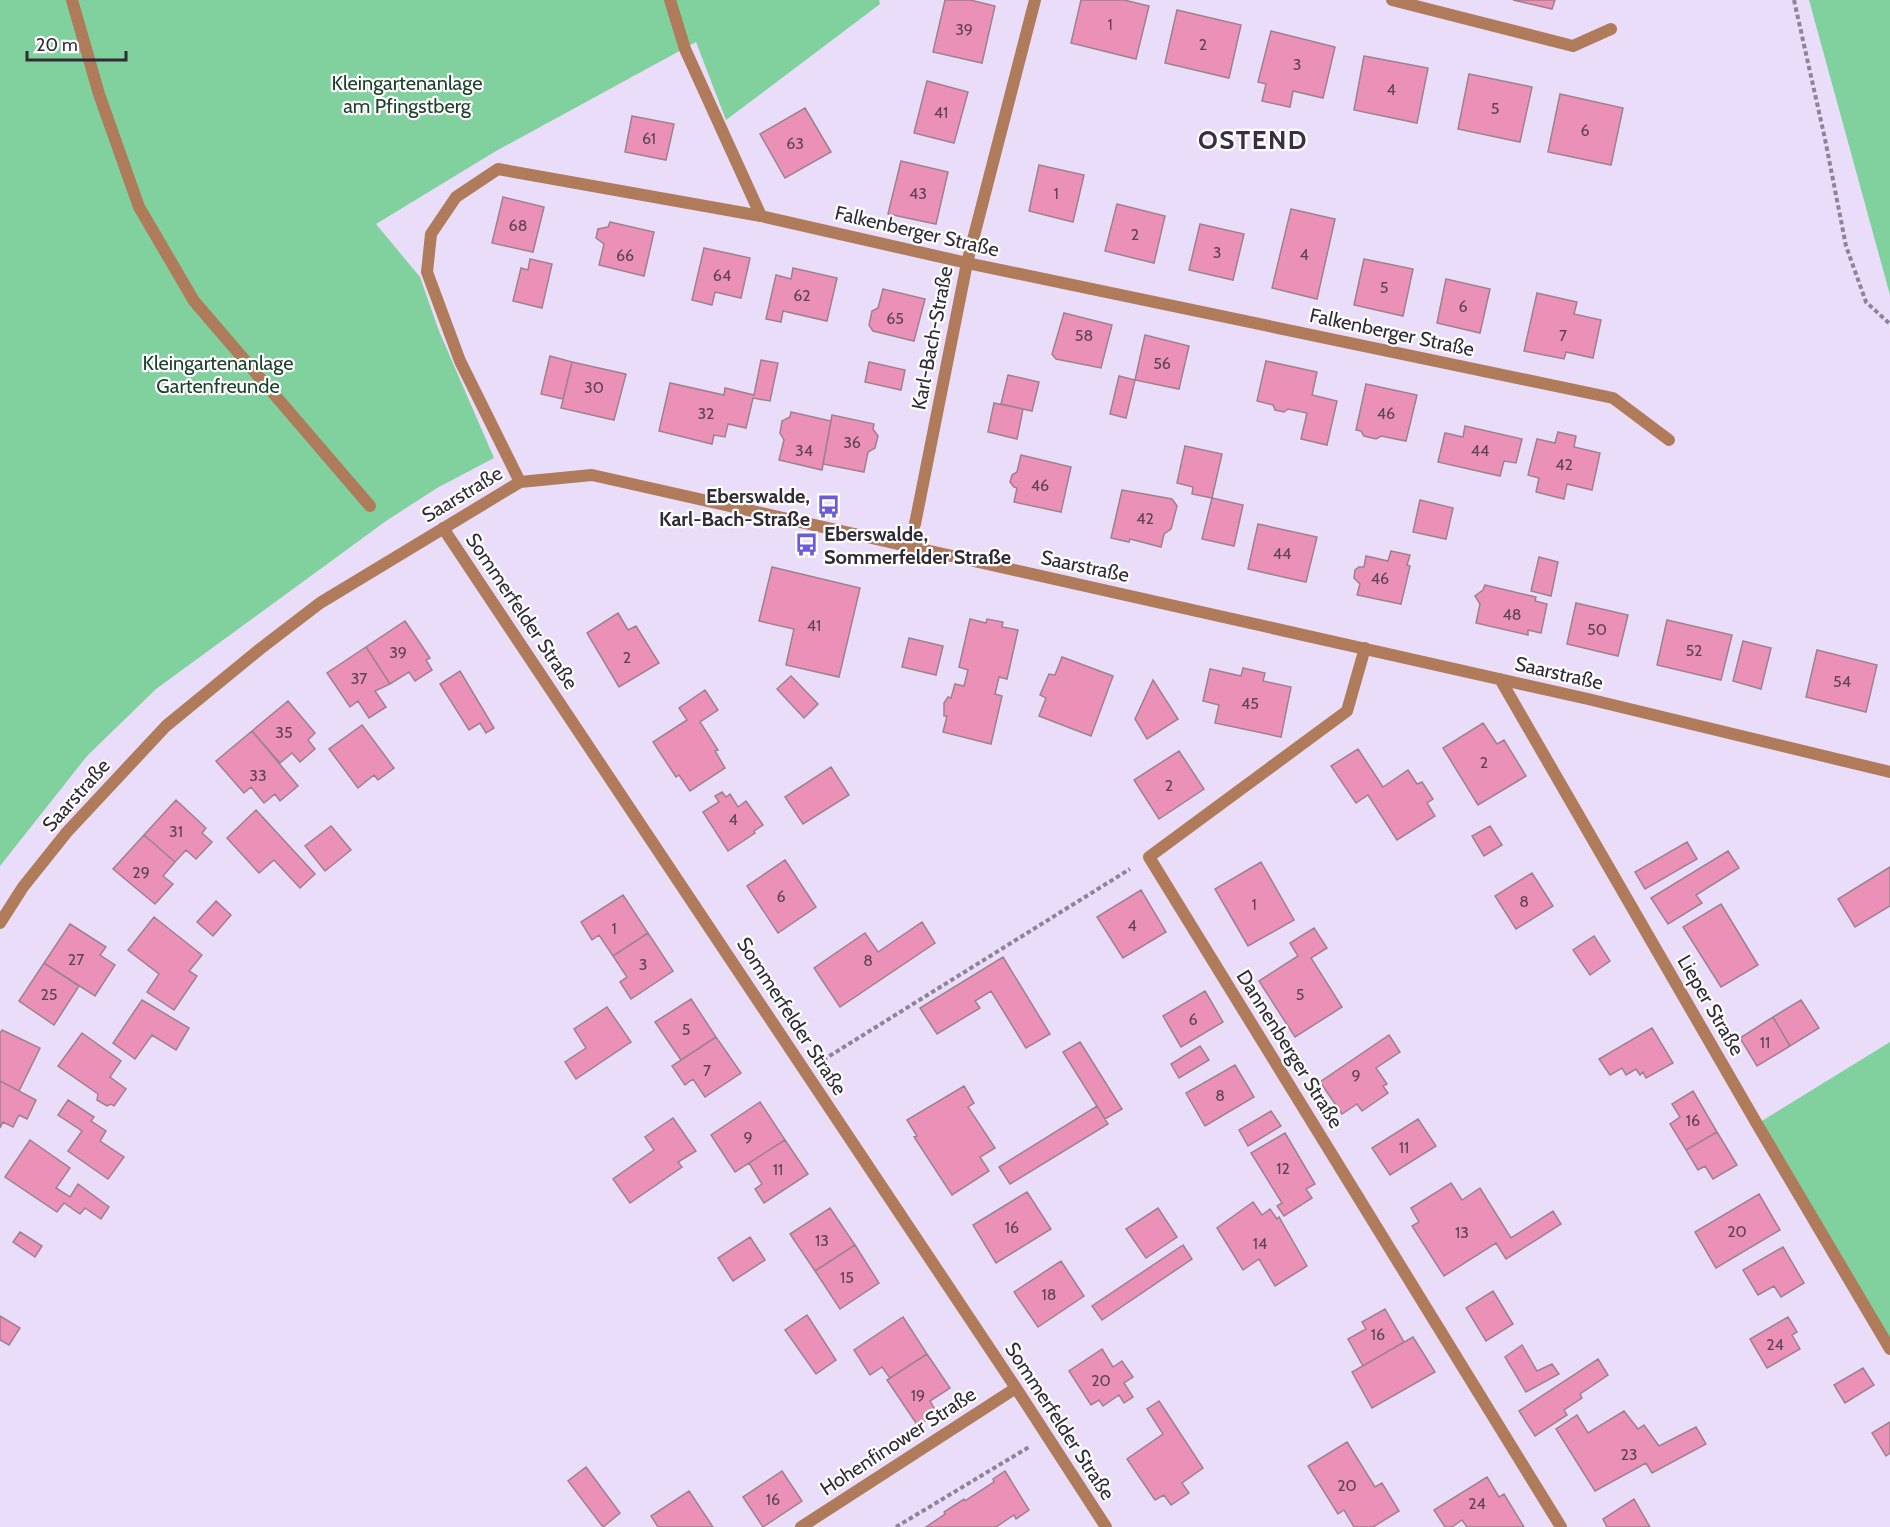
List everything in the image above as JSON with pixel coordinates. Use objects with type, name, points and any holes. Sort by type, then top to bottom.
[{"type":"street","points":[[72,0],[99,94],[139,207],[194,301],[370,506]]},
{"type":"street","points":[[670,0],[685,49],[761,216]]},
{"type":"street","name":"Karl-Bach-Straße","points":[[906,545],[915,524],[967,263],[1035,0]]},
{"type":"street","points":[[1392,0],[1572,46],[1611,29]]},
{"type":"street","name":"Falkenberger Straße","points":[[520,482],[460,361],[427,272],[431,234],[456,197],[498,169],[761,216],[967,263],[1612,398],[1669,440]]},
{"type":"street","name":"Saarstraße","points":[[0,923],[23,887],[67,832],[166,726],[320,603],[520,482],[592,475],[1365,648],[1890,772]]},
{"type":"street","name":"Sommerfelder Straße","points":[[443,528],[1048,1436],[1106,1527]]},
{"type":"street","points":[[1149,857],[1347,711],[1365,648]]},
{"type":"street","name":"Lieper Straße","points":[[1500,679],[1756,1124],[1890,1349]]},
{"type":"street","name":"Dannenberger Straße","points":[[1149,857],[1561,1527]]},
{"type":"street","name":"Hohenfinower Straße","points":[[801,1527],[1016,1388]]},
{"type":"path","points":[[1794,0],[1846,246],[1866,302],[1890,324]]},
{"type":"path","points":[[804,1072],[1149,857]]},
{"type":"path","points":[[896,1527],[1048,1436]]},
{"type":"green space","name":"Kleingartenanlage Gartenfreunde","points":[[0,0],[879,0],[880,4],[726,120],[696,42],[496,151],[376,224],[420,277],[439,331],[494,458],[437,488],[386,521],[156,689],[87,756],[0,866]]},
{"type":"green space","points":[[1809,0],[1890,0],[1890,295]]},
{"type":"green space","points":[[1890,1042],[1890,1346],[1757,1124]]},
{"type":"building","points":[[945,0],[970,0],[995,6],[982,63],[933,52]]},
{"type":"building","points":[[1081,0],[1124,0],[1149,6],[1136,59],[1071,43]]},
{"type":"building","points":[[1513,0],[1555,0],[1552,9]]},
{"type":"building","points":[[1177,10],[1241,25],[1229,78],[1165,63]]},
{"type":"building","points":[[1271,31],[1335,47],[1323,98],[1293,91],[1290,107],[1262,101],[1266,84],[1258,82]]},
{"type":"building","points":[[1364,56],[1428,68],[1417,123],[1354,110]]},
{"type":"building","points":[[1469,74],[1532,87],[1520,142],[1458,129]]},
{"type":"building","points":[[927,81],[968,92],[954,143],[914,133]]},
{"type":"building","points":[[1560,94],[1623,108],[1611,165],[1548,152]]},
{"type":"building","points":[[805,108],[831,152],[785,178],[760,134]]},
{"type":"building","points":[[632,116],[674,124],[666,160],[625,152]]},
{"type":"building","points":[[901,161],[948,172],[936,224],[888,214]]},
{"type":"building","points":[[1039,165],[1084,175],[1073,222],[1029,211]]},
{"type":"building","points":[[503,197],[544,207],[533,252],[492,243]]},
{"type":"building","points":[[1117,204],[1165,216],[1154,263],[1105,251]]},
{"type":"building","points":[[1291,209],[1335,219],[1317,299],[1272,288]]},
{"type":"building","points":[[610,222],[654,232],[644,276],[599,265],[604,244],[596,238],[598,229],[608,227]]},
{"type":"building","points":[[1200,224],[1244,234],[1233,280],[1189,270]]},
{"type":"building","points":[[704,248],[750,258],[741,298],[715,292],[712,305],[692,300]]},
{"type":"building","points":[[530,259],[552,264],[542,308],[513,301],[521,268],[528,270]]},
{"type":"building","points":[[1364,259],[1413,269],[1403,316],[1354,305]]},
{"type":"building","points":[[793,268],[837,278],[827,321],[783,311],[781,322],[766,319],[776,275],[791,279]]},
{"type":"building","points":[[1446,279],[1490,289],[1480,333],[1437,323]]},
{"type":"building","points":[[883,289],[925,299],[914,341],[873,331],[869,325],[872,311],[878,308]]},
{"type":"building","points":[[1537,293],[1577,302],[1574,314],[1601,320],[1593,358],[1566,352],[1564,359],[1524,351]]},
{"type":"building","points":[[1064,313],[1112,325],[1101,368],[1056,359],[1052,354]]},
{"type":"building","points":[[1145,335],[1189,346],[1179,389],[1135,380]]},
{"type":"building","points":[[550,356],[572,362],[563,399],[541,394]]},
{"type":"building","points":[[761,360],[778,363],[770,401],[753,398],[746,428],[728,424],[725,437],[714,435],[712,444],[659,431],[670,383],[724,395],[725,388],[754,395]]},
{"type":"building","points":[[1266,361],[1317,372],[1312,395],[1337,401],[1327,445],[1301,439],[1307,413],[1288,409],[1284,412],[1275,410],[1273,405],[1257,401]]},
{"type":"building","points":[[572,362],[626,374],[614,420],[561,408]]},
{"type":"building","points":[[869,362],[905,370],[901,390],[865,382]]},
{"type":"building","points":[[1008,375],[1039,382],[1032,411],[1001,404]]},
{"type":"building","points":[[1119,376],[1135,380],[1126,418],[1110,414]]},
{"type":"building","points":[[1366,384],[1417,395],[1406,441],[1381,436],[1376,439],[1364,436],[1361,431],[1356,430]]},
{"type":"building","points":[[994,403],[1023,409],[1017,439],[988,432]]},
{"type":"building","points":[[791,412],[831,421],[822,470],[779,460],[784,440],[780,433],[782,421],[790,417]]},
{"type":"building","points":[[832,415],[874,424],[873,429],[878,436],[875,448],[868,452],[864,472],[823,464]]},
{"type":"building","points":[[1465,426],[1522,439],[1516,463],[1504,461],[1500,476],[1438,462],[1445,433],[1463,437]]},
{"type":"building","points":[[1558,432],[1576,436],[1574,447],[1600,453],[1592,490],[1567,484],[1564,499],[1536,492],[1539,478],[1528,475],[1537,439],[1555,443]]},
{"type":"building","points":[[1185,446],[1222,454],[1212,498],[1192,494],[1193,487],[1177,483]]},
{"type":"building","points":[[1021,455],[1071,467],[1061,512],[1014,502],[1017,488],[1010,482],[1012,475],[1017,472]]},
{"type":"building","points":[[1122,490],[1172,499],[1177,506],[1171,529],[1164,534],[1161,547],[1130,539],[1129,542],[1111,538]]},
{"type":"building","points":[[1212,498],[1243,505],[1234,546],[1202,539]]},
{"type":"building","points":[[1420,500],[1453,508],[1446,539],[1413,532]]},
{"type":"building","points":[[1258,524],[1317,537],[1306,582],[1248,569]]},
{"type":"building","points":[[1391,551],[1410,555],[1407,565],[1410,566],[1401,604],[1357,595],[1360,584],[1354,578],[1355,570],[1364,567],[1366,556],[1388,561]]},
{"type":"building","points":[[1539,557],[1558,562],[1551,596],[1531,591]]},
{"type":"building","points":[[772,567],[860,588],[839,677],[786,665],[794,629],[759,621]]},
{"type":"building","points":[[1485,585],[1536,597],[1535,601],[1547,604],[1541,633],[1528,630],[1528,635],[1476,623],[1480,604],[1475,596],[1483,590]]},
{"type":"building","points":[[1576,603],[1628,615],[1618,656],[1567,644]]},
{"type":"building","points":[[618,613],[628,630],[636,626],[659,663],[619,687],[587,633]]},
{"type":"building","points":[[970,619],[986,623],[987,619],[1003,622],[1002,627],[1018,630],[1007,679],[999,677],[995,694],[1002,696],[991,744],[943,732],[947,716],[944,716],[944,703],[948,697],[951,698],[955,684],[964,686],[968,670],[959,667]]},
{"type":"building","points":[[1667,620],[1732,635],[1721,680],[1657,665]]},
{"type":"building","points":[[405,621],[430,658],[426,660],[432,670],[415,681],[409,672],[390,684],[366,647]]},
{"type":"building","points":[[909,638],[943,646],[936,675],[902,667]]},
{"type":"building","points":[[1743,641],[1771,648],[1761,689],[1733,681]]},
{"type":"building","points":[[366,647],[390,684],[375,691],[386,707],[369,718],[358,701],[350,707],[327,673]]},
{"type":"building","points":[[1817,650],[1877,665],[1866,712],[1806,697]]},
{"type":"building","points":[[1062,657],[1113,676],[1091,736],[1039,716],[1046,698],[1040,695],[1049,674],[1055,675]]},
{"type":"building","points":[[1243,668],[1265,673],[1263,681],[1291,687],[1281,737],[1215,723],[1219,705],[1203,701],[1210,669],[1241,676]]},
{"type":"building","points":[[460,671],[494,728],[486,733],[480,723],[469,730],[440,684]]},
{"type":"building","points":[[791,676],[818,704],[804,718],[777,689]]},
{"type":"building","points":[[1153,680],[1178,719],[1147,739],[1135,719]]},
{"type":"building","points":[[705,690],[718,710],[700,722],[718,750],[715,751],[725,768],[690,791],[679,775],[676,777],[653,742],[687,720],[679,708]]},
{"type":"building","points":[[288,701],[315,733],[308,740],[315,749],[300,762],[292,753],[280,763],[252,731]]},
{"type":"building","points":[[1483,723],[1497,744],[1504,740],[1526,776],[1478,805],[1443,748]]},
{"type":"building","points":[[362,725],[394,768],[378,780],[374,775],[358,788],[329,749]]},
{"type":"building","points":[[252,731],[298,786],[280,801],[275,794],[264,803],[251,787],[244,793],[216,761]]},
{"type":"building","points":[[1358,749],[1383,787],[1408,770],[1417,784],[1422,782],[1433,799],[1427,803],[1435,816],[1397,840],[1368,795],[1356,803],[1331,766]]},
{"type":"building","points":[[1179,751],[1204,789],[1159,819],[1134,780]]},
{"type":"building","points":[[831,767],[849,795],[803,824],[785,797]]},
{"type":"building","points":[[722,792],[726,797],[730,794],[738,807],[746,801],[763,825],[728,851],[703,812],[719,802],[715,796]]},
{"type":"building","points":[[176,800],[206,828],[202,833],[212,842],[196,859],[186,850],[175,862],[144,835]]},
{"type":"building","points":[[256,810],[315,874],[300,888],[274,860],[259,873],[227,838]]},
{"type":"building","points":[[331,826],[351,850],[325,871],[305,846]]},
{"type":"building","points":[[1490,826],[1502,845],[1484,856],[1472,836]]},
{"type":"building","points":[[144,835],[175,862],[163,876],[173,884],[155,904],[113,869]]},
{"type":"building","points":[[1687,842],[1697,859],[1645,889],[1635,872]]},
{"type":"building","points":[[1728,851],[1739,868],[1696,895],[1702,903],[1668,924],[1651,898]]},
{"type":"building","points":[[785,860],[816,907],[778,933],[747,886]]},
{"type":"building","points":[[1261,862],[1294,920],[1248,946],[1215,889]]},
{"type":"building","points":[[1890,867],[1890,906],[1855,927],[1838,899]]},
{"type":"building","points":[[1532,873],[1553,906],[1516,929],[1495,896]]},
{"type":"building","points":[[1141,890],[1166,932],[1123,958],[1097,917]]},
{"type":"building","points":[[623,895],[648,933],[613,956],[599,935],[592,940],[581,922]]},
{"type":"building","points":[[216,901],[231,915],[213,936],[197,922]]},
{"type":"building","points":[[1721,904],[1758,965],[1721,987],[1683,927]]},
{"type":"building","points":[[154,917],[202,955],[189,971],[197,976],[174,1010],[147,992],[159,974],[128,950]]},
{"type":"building","points":[[922,922],[935,943],[840,1007],[814,968],[865,933],[878,952]]},
{"type":"building","points":[[70,924],[106,947],[100,955],[115,965],[95,996],[44,963]]},
{"type":"building","points":[[1314,928],[1327,948],[1311,958],[1342,1007],[1295,1037],[1259,981],[1298,956],[1290,943]]},
{"type":"building","points":[[648,933],[673,971],[631,999],[620,982],[627,977],[613,956]]},
{"type":"building","points":[[1594,936],[1610,961],[1590,975],[1573,950]]},
{"type":"building","points":[[1003,957],[1050,1034],[1026,1048],[991,991],[975,1001],[980,1008],[937,1034],[920,1008]]},
{"type":"building","points":[[44,963],[79,986],[54,1025],[19,1001]]},
{"type":"building","points":[[1205,991],[1223,1022],[1181,1047],[1163,1016]]},
{"type":"building","points":[[691,999],[716,1037],[681,1060],[655,1022]]},
{"type":"building","points":[[142,1000],[189,1028],[176,1050],[152,1035],[135,1059],[113,1043]]},
{"type":"building","points":[[1801,1000],[1819,1028],[1790,1046],[1773,1017]]},
{"type":"building","points":[[607,1007],[631,1042],[576,1079],[565,1062],[586,1048],[574,1029]]},
{"type":"building","points":[[1773,1017],[1790,1046],[1757,1066],[1740,1038]]},
{"type":"building","points":[[1652,1028],[1673,1063],[1646,1078],[1643,1072],[1640,1075],[1636,1069],[1626,1075],[1622,1068],[1610,1075],[1599,1059]]},
{"type":"building","points":[[2,1030],[40,1048],[19,1091],[0,1081],[0,1033]]},
{"type":"building","points":[[82,1033],[121,1061],[110,1077],[126,1089],[114,1106],[111,1104],[107,1106],[97,1100],[98,1094],[58,1066]]},
{"type":"building","points":[[1389,1035],[1400,1052],[1376,1068],[1387,1084],[1383,1086],[1388,1093],[1362,1111],[1357,1104],[1342,1114],[1320,1082]]},
{"type":"building","points":[[716,1037],[741,1073],[705,1097],[693,1079],[685,1085],[672,1066]]},
{"type":"building","points":[[1080,1042],[1122,1109],[1105,1119],[1063,1052]]},
{"type":"building","points":[[1200,1046],[1209,1060],[1179,1078],[1171,1064]]},
{"type":"building","points":[[1235,1065],[1254,1097],[1205,1126],[1186,1093]]},
{"type":"building","points":[[0,1081],[36,1100],[27,1119],[19,1115],[13,1127],[3,1122],[0,1128]]},
{"type":"building","points":[[964,1086],[974,1103],[968,1107],[995,1148],[980,1157],[989,1171],[952,1195],[914,1137],[917,1136],[907,1120]]},
{"type":"building","points":[[1693,1091],[1717,1132],[1686,1150],[1670,1124],[1680,1117],[1672,1104]]},
{"type":"building","points":[[68,1100],[94,1117],[91,1121],[106,1131],[100,1141],[124,1157],[108,1179],[68,1151],[82,1131],[58,1115]]},
{"type":"building","points":[[760,1102],[785,1140],[735,1172],[711,1135]]},
{"type":"building","points":[[1097,1106],[1108,1124],[1010,1184],[999,1167]]},
{"type":"building","points":[[1271,1111],[1281,1126],[1248,1146],[1239,1130]]},
{"type":"building","points":[[673,1118],[696,1151],[678,1162],[682,1167],[630,1203],[613,1179],[654,1150],[645,1137]]},
{"type":"building","points":[[1418,1119],[1436,1146],[1390,1175],[1372,1148]]},
{"type":"building","points":[[1717,1132],[1737,1165],[1713,1179],[1705,1166],[1698,1170],[1686,1150]]},
{"type":"building","points":[[1285,1133],[1315,1184],[1306,1189],[1312,1198],[1284,1216],[1277,1206],[1282,1203],[1251,1153]]},
{"type":"building","points":[[30,1140],[70,1168],[56,1188],[70,1197],[78,1184],[109,1207],[101,1219],[85,1208],[80,1214],[64,1203],[57,1212],[5,1177]]},
{"type":"building","points":[[785,1140],[808,1174],[764,1203],[755,1189],[762,1184],[749,1163]]},
{"type":"building","points":[[1451,1183],[1462,1200],[1480,1188],[1511,1238],[1553,1211],[1561,1224],[1506,1259],[1496,1243],[1444,1276],[1412,1226],[1419,1222],[1411,1208]]},
{"type":"building","points":[[1027,1192],[1051,1229],[996,1263],[973,1225]]},
{"type":"building","points":[[1759,1194],[1780,1230],[1716,1268],[1695,1232]]},
{"type":"building","points":[[1253,1202],[1262,1215],[1270,1209],[1277,1219],[1279,1217],[1307,1266],[1275,1286],[1259,1259],[1243,1270],[1217,1228]]},
{"type":"building","points":[[830,1208],[855,1245],[815,1271],[790,1234]]},
{"type":"building","points":[[1158,1208],[1177,1237],[1146,1258],[1126,1229]]},
{"type":"building","points":[[20,1232],[42,1246],[35,1257],[13,1242]]},
{"type":"building","points":[[750,1237],[765,1260],[733,1281],[718,1258]]},
{"type":"building","points":[[855,1245],[879,1283],[840,1309],[815,1271]]},
{"type":"building","points":[[1183,1245],[1192,1259],[1102,1320],[1092,1306]]},
{"type":"building","points":[[1783,1247],[1804,1283],[1781,1297],[1774,1286],[1758,1295],[1743,1270]]},
{"type":"building","points":[[1061,1261],[1084,1296],[1038,1327],[1014,1292]]},
{"type":"building","points":[[1493,1291],[1513,1324],[1486,1341],[1466,1308]]},
{"type":"building","points":[[1385,1309],[1404,1342],[1363,1366],[1348,1339],[1366,1329],[1362,1322]]},
{"type":"building","points":[[807,1315],[836,1360],[816,1374],[785,1330]]},
{"type":"building","points":[[0,1316],[20,1328],[9,1345],[0,1340]]},
{"type":"building","points":[[903,1317],[927,1354],[890,1378],[882,1367],[870,1375],[854,1350]]},
{"type":"building","points":[[1788,1317],[1797,1332],[1792,1335],[1800,1349],[1767,1368],[1750,1339]]},
{"type":"building","points":[[1413,1337],[1435,1372],[1372,1408],[1352,1372]]},
{"type":"building","points":[[1522,1345],[1537,1371],[1552,1364],[1559,1374],[1526,1392],[1505,1357]]},
{"type":"building","points":[[1102,1349],[1113,1367],[1122,1361],[1133,1377],[1124,1383],[1133,1397],[1124,1403],[1119,1395],[1103,1406],[1099,1400],[1091,1405],[1069,1371]]},
{"type":"building","points":[[927,1354],[950,1388],[930,1401],[937,1413],[918,1426],[887,1380]]},
{"type":"building","points":[[1598,1359],[1608,1375],[1580,1394],[1582,1398],[1564,1410],[1567,1415],[1535,1436],[1519,1411]]},
{"type":"building","points":[[1863,1368],[1874,1385],[1845,1403],[1834,1385]]},
{"type":"building","points":[[1159,1401],[1203,1468],[1182,1483],[1189,1493],[1171,1505],[1164,1495],[1155,1500],[1127,1459],[1163,1434],[1147,1409]]},
{"type":"building","points":[[1624,1411],[1638,1429],[1644,1425],[1659,1446],[1696,1427],[1706,1444],[1652,1473],[1646,1463],[1595,1491],[1556,1429],[1577,1415],[1588,1433]]},
{"type":"building","points":[[1890,1422],[1890,1453],[1886,1456],[1872,1433]]},
{"type":"building","points":[[1347,1442],[1375,1487],[1382,1483],[1399,1511],[1373,1527],[1354,1527],[1344,1510],[1338,1514],[1308,1466]]},
{"type":"building","points":[[586,1467],[620,1513],[603,1527],[568,1481]]},
{"type":"building","points":[[782,1471],[802,1501],[763,1527],[743,1497]]},
{"type":"building","points":[[1005,1471],[1029,1510],[1016,1519],[1014,1515],[996,1527],[926,1527],[945,1514],[944,1512],[994,1482],[993,1479]]},
{"type":"building","points":[[1487,1477],[1499,1497],[1504,1494],[1524,1527],[1467,1527],[1462,1520],[1452,1527],[1445,1527],[1434,1510]]},
{"type":"building","points":[[689,1491],[713,1527],[658,1527],[651,1516]]},
{"type":"building","points":[[1634,1499],[1650,1527],[1607,1527],[1603,1519]]},
{"type":"place","name":"Eberswalde, Karl-Bach-Straße","points":[[828,507]]},
{"type":"place","name":"Eberswalde, Sommerfelder Straße","points":[[806,545]]},
{"type":"district","name":"OSTEND","points":[[1253,140]]},
{"type":"park label","name":"Kleingartenanlage am Pfingstberg","points":[[407,94]]}]
